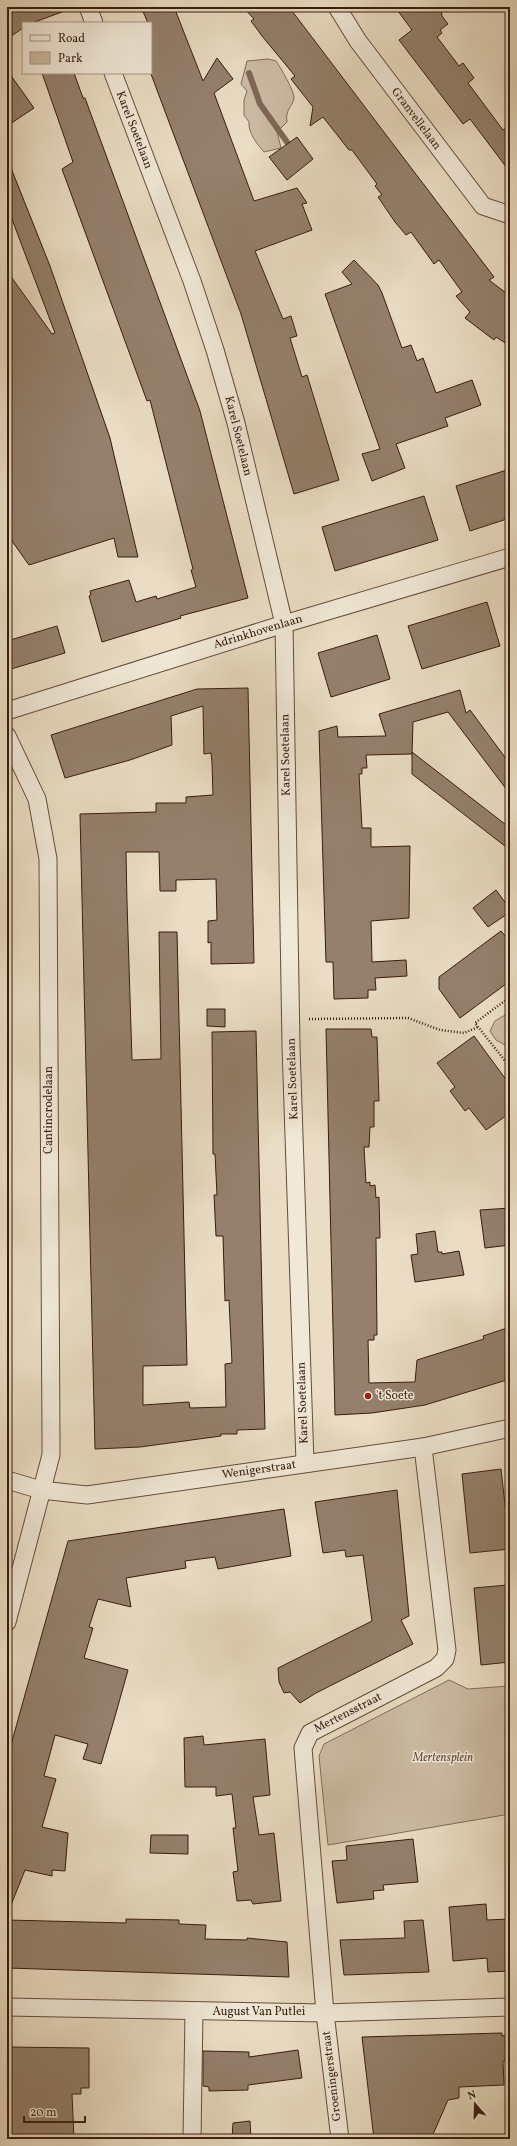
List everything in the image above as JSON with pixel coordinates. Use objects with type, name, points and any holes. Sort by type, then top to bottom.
[{"type":"street","points":[[88,7],[94,22]]},
{"type":"street","name":"Granvellelaan","points":[[337,7],[358,41],[483,206],[510,215]]},
{"type":"street","name":"Karel Soetelaan","points":[[113,74],[192,281],[215,350],[236,423],[284,624],[291,1019],[305,1463]]},
{"type":"street","name":"Adrinkhovenlaan","points":[[7,711],[284,624],[508,562]]},
{"type":"street","name":"Cantincrodelaan","points":[[7,736],[36,799],[48,859],[51,1455],[7,1622]]},
{"type":"street","name":"Wenigerstraat","points":[[7,1480],[41,1490],[87,1495],[423,1447],[510,1428]]},
{"type":"street","name":"Mertensstraat","points":[[325,2013],[303,1748],[310,1733],[436,1668],[444,1659],[447,1650],[423,1447]]},
{"type":"street","name":"August Van Putlei","points":[[7,2008],[325,2013],[510,2007]]},
{"type":"street","points":[[192,2139],[194,2012]]},
{"type":"street","name":"Groeningerstraat","points":[[325,2013],[340,2139]]},
{"type":"path","points":[[510,997],[475,1023],[506,1062],[510,1063]]},
{"type":"path","points":[[291,1019],[408,1018],[440,1030],[464,1033],[478,1027]]},
{"type":"green space","points":[[268,59],[276,61],[278,64],[290,85],[294,98],[287,114],[287,122],[277,132],[281,148],[264,152],[254,138],[250,130],[249,122],[244,115],[244,100],[247,91],[241,84],[247,61]]},
{"type":"green space","points":[[510,1012],[510,1048],[496,1040],[490,1031],[495,1021]]},
{"type":"green space","name":"Mertensplein","points":[[449,1680],[468,1689],[510,1686],[510,1814],[328,1845],[319,1756],[324,1744]]},
{"type":"building","points":[[7,7],[70,7],[70,9],[35,22],[22,22],[22,29],[7,39]]},
{"type":"building","points":[[141,7],[174,7],[203,81],[217,58],[233,79],[214,93],[254,201],[297,188],[307,203],[302,204],[312,230],[255,251],[283,319],[291,316],[297,336],[290,338],[302,377],[307,375],[339,480],[294,494],[241,314],[151,74],[152,22],[148,22]]},
{"type":"building","points":[[243,7],[289,7],[494,277],[489,280],[510,296],[510,346],[496,337],[494,340],[465,318],[470,312],[456,296],[462,292],[439,260],[434,264],[411,232],[406,235],[395,222],[378,197],[382,195],[375,186],[377,184],[352,150],[349,150],[323,117],[310,126],[313,107],[291,79],[295,76],[262,36],[251,21],[254,19]]},
{"type":"building","points":[[395,7],[441,7],[442,16],[448,24],[440,30],[442,33],[437,37],[459,66],[463,63],[474,78],[468,83],[503,130],[510,125],[510,172],[470,119],[463,124],[399,40],[412,30]]},
{"type":"building","points":[[7,70],[34,108],[7,126]]},
{"type":"building","points":[[42,74],[74,74],[83,98],[85,98],[200,411],[248,598],[180,616],[181,618],[102,642],[89,596],[91,595],[90,591],[129,580],[136,602],[156,596],[157,599],[196,587],[191,570],[193,569],[150,400],[147,401],[62,169],[73,162]]},
{"type":"building","points":[[297,137],[313,159],[287,180],[269,157]]},
{"type":"building","points":[[7,158],[50,266],[110,438],[138,557],[118,557],[114,538],[29,565],[7,534],[7,271],[52,334],[55,333],[7,206]]},
{"type":"building","points":[[354,260],[378,285],[402,348],[411,345],[417,361],[423,358],[436,393],[472,380],[481,405],[445,418],[448,426],[396,444],[405,468],[372,481],[362,454],[380,449],[325,294],[352,284],[342,272]]},
{"type":"building","points":[[510,469],[510,518],[470,531],[456,486]]},
{"type":"building","points":[[424,496],[438,540],[335,571],[322,527]]},
{"type":"building","points":[[487,602],[500,646],[422,669],[408,626]]},
{"type":"building","points":[[57,626],[65,653],[11,669],[7,654],[7,641]]},
{"type":"building","points":[[377,635],[390,679],[331,697],[318,653]]},
{"type":"building","points":[[248,688],[254,963],[211,964],[211,942],[208,943],[208,921],[217,920],[216,879],[176,880],[176,891],[160,891],[159,852],[126,852],[127,902],[132,1060],[161,1059],[159,932],[177,932],[187,1365],[143,1366],[143,1405],[189,1402],[190,1408],[226,1407],[225,1364],[232,1363],[229,1300],[225,1301],[223,1236],[216,1236],[214,1195],[217,1195],[215,1154],[213,1154],[212,1032],[256,1031],[265,1429],[237,1430],[237,1434],[221,1434],[221,1436],[140,1447],[95,1449],[80,814],[156,812],[156,803],[186,803],[186,797],[213,795],[212,763],[211,753],[204,754],[203,706],[171,716],[172,745],[130,760],[65,778],[51,735],[197,689]]},
{"type":"building","points":[[460,690],[466,713],[470,710],[510,764],[510,794],[448,712],[413,722],[412,754],[366,755],[367,768],[362,768],[362,774],[359,774],[362,828],[371,828],[371,847],[410,846],[409,918],[371,921],[372,962],[406,960],[407,976],[375,978],[376,990],[368,990],[368,998],[334,999],[333,962],[326,962],[319,731],[337,726],[338,737],[386,736],[379,714]]},
{"type":"building","points":[[412,752],[510,828],[510,850],[412,774]]},
{"type":"building","points":[[496,890],[510,909],[510,912],[488,927],[473,908]]},
{"type":"building","points":[[501,931],[510,942],[510,981],[460,1018],[439,989],[439,977]]},
{"type":"building","points":[[207,1009],[225,1009],[225,1027],[207,1026]]},
{"type":"building","points":[[326,1029],[371,1029],[372,1037],[377,1037],[379,1101],[374,1101],[374,1127],[370,1127],[369,1147],[364,1147],[366,1183],[370,1182],[370,1186],[375,1185],[376,1198],[379,1197],[380,1238],[376,1238],[377,1335],[374,1335],[374,1340],[368,1340],[369,1383],[415,1382],[417,1360],[484,1339],[483,1336],[510,1327],[510,1379],[425,1405],[372,1413],[335,1415]]},
{"type":"building","points":[[474,1036],[510,1085],[510,1113],[486,1130],[469,1108],[465,1111],[450,1091],[455,1087],[437,1063]]},
{"type":"building","points":[[510,1208],[510,1245],[485,1248],[480,1210]]},
{"type":"building","points":[[435,1231],[438,1252],[442,1252],[442,1254],[459,1251],[464,1275],[415,1282],[411,1255],[418,1254],[416,1234]]},
{"type":"building","points":[[501,1469],[510,1549],[470,1553],[462,1474]]},
{"type":"building","points":[[397,1490],[409,1616],[401,1620],[413,1644],[316,1693],[300,1703],[290,1692],[284,1693],[279,1682],[278,1668],[372,1621],[363,1555],[346,1557],[345,1550],[323,1553],[315,1502]]},
{"type":"building","points":[[284,1509],[291,1556],[218,1569],[215,1557],[185,1561],[186,1568],[126,1578],[131,1607],[98,1599],[89,1627],[93,1628],[84,1658],[128,1670],[114,1720],[101,1764],[83,1759],[88,1744],[55,1735],[44,1776],[56,1779],[42,1827],[68,1833],[65,1871],[52,1870],[52,1876],[25,1870],[9,1910],[7,1910],[7,1759],[68,1541]]},
{"type":"building","points":[[507,1585],[510,1609],[510,1662],[481,1665],[474,1588]]},
{"type":"building","points":[[203,1736],[204,1745],[265,1739],[270,1795],[253,1797],[259,1835],[274,1833],[281,1901],[253,1904],[251,1900],[237,1901],[233,1872],[238,1871],[233,1828],[236,1828],[232,1794],[216,1796],[216,1787],[185,1787],[184,1738]]},
{"type":"building","points":[[151,1835],[188,1835],[188,1854],[150,1853]]},
{"type":"building","points":[[413,1839],[418,1882],[383,1885],[384,1890],[373,1891],[374,1899],[337,1903],[332,1861],[347,1860],[346,1846]]},
{"type":"building","points":[[486,1904],[487,1920],[510,1919],[510,1971],[488,1972],[487,1958],[453,1961],[449,1907]]},
{"type":"building","points":[[126,1919],[179,1920],[179,1924],[206,1925],[205,1939],[247,1940],[247,1938],[287,1942],[289,1977],[7,1968],[7,1920],[126,1923]]},
{"type":"building","points":[[423,1920],[429,1972],[344,1975],[340,1940],[405,1938],[404,1921]]},
{"type":"building","points":[[502,2033],[502,2036],[510,2035],[510,2061],[503,2061],[504,2085],[459,2087],[459,2098],[448,2100],[431,2139],[374,2139],[362,2037]]},
{"type":"building","points":[[7,2047],[89,2048],[89,2088],[81,2088],[81,2094],[72,2094],[74,2139],[7,2139]]},
{"type":"building","points":[[298,2050],[302,2078],[248,2085],[248,2090],[209,2091],[209,2087],[203,2086],[203,2051],[249,2052],[249,2057]]},
{"type":"building","points":[[250,2121],[251,2139],[232,2139],[233,2123]]},
{"type":"waterway","points":[[249,73],[260,104],[287,142]]},
{"type":"place","name":"'t Soete","points":[[368,1396]]}]
